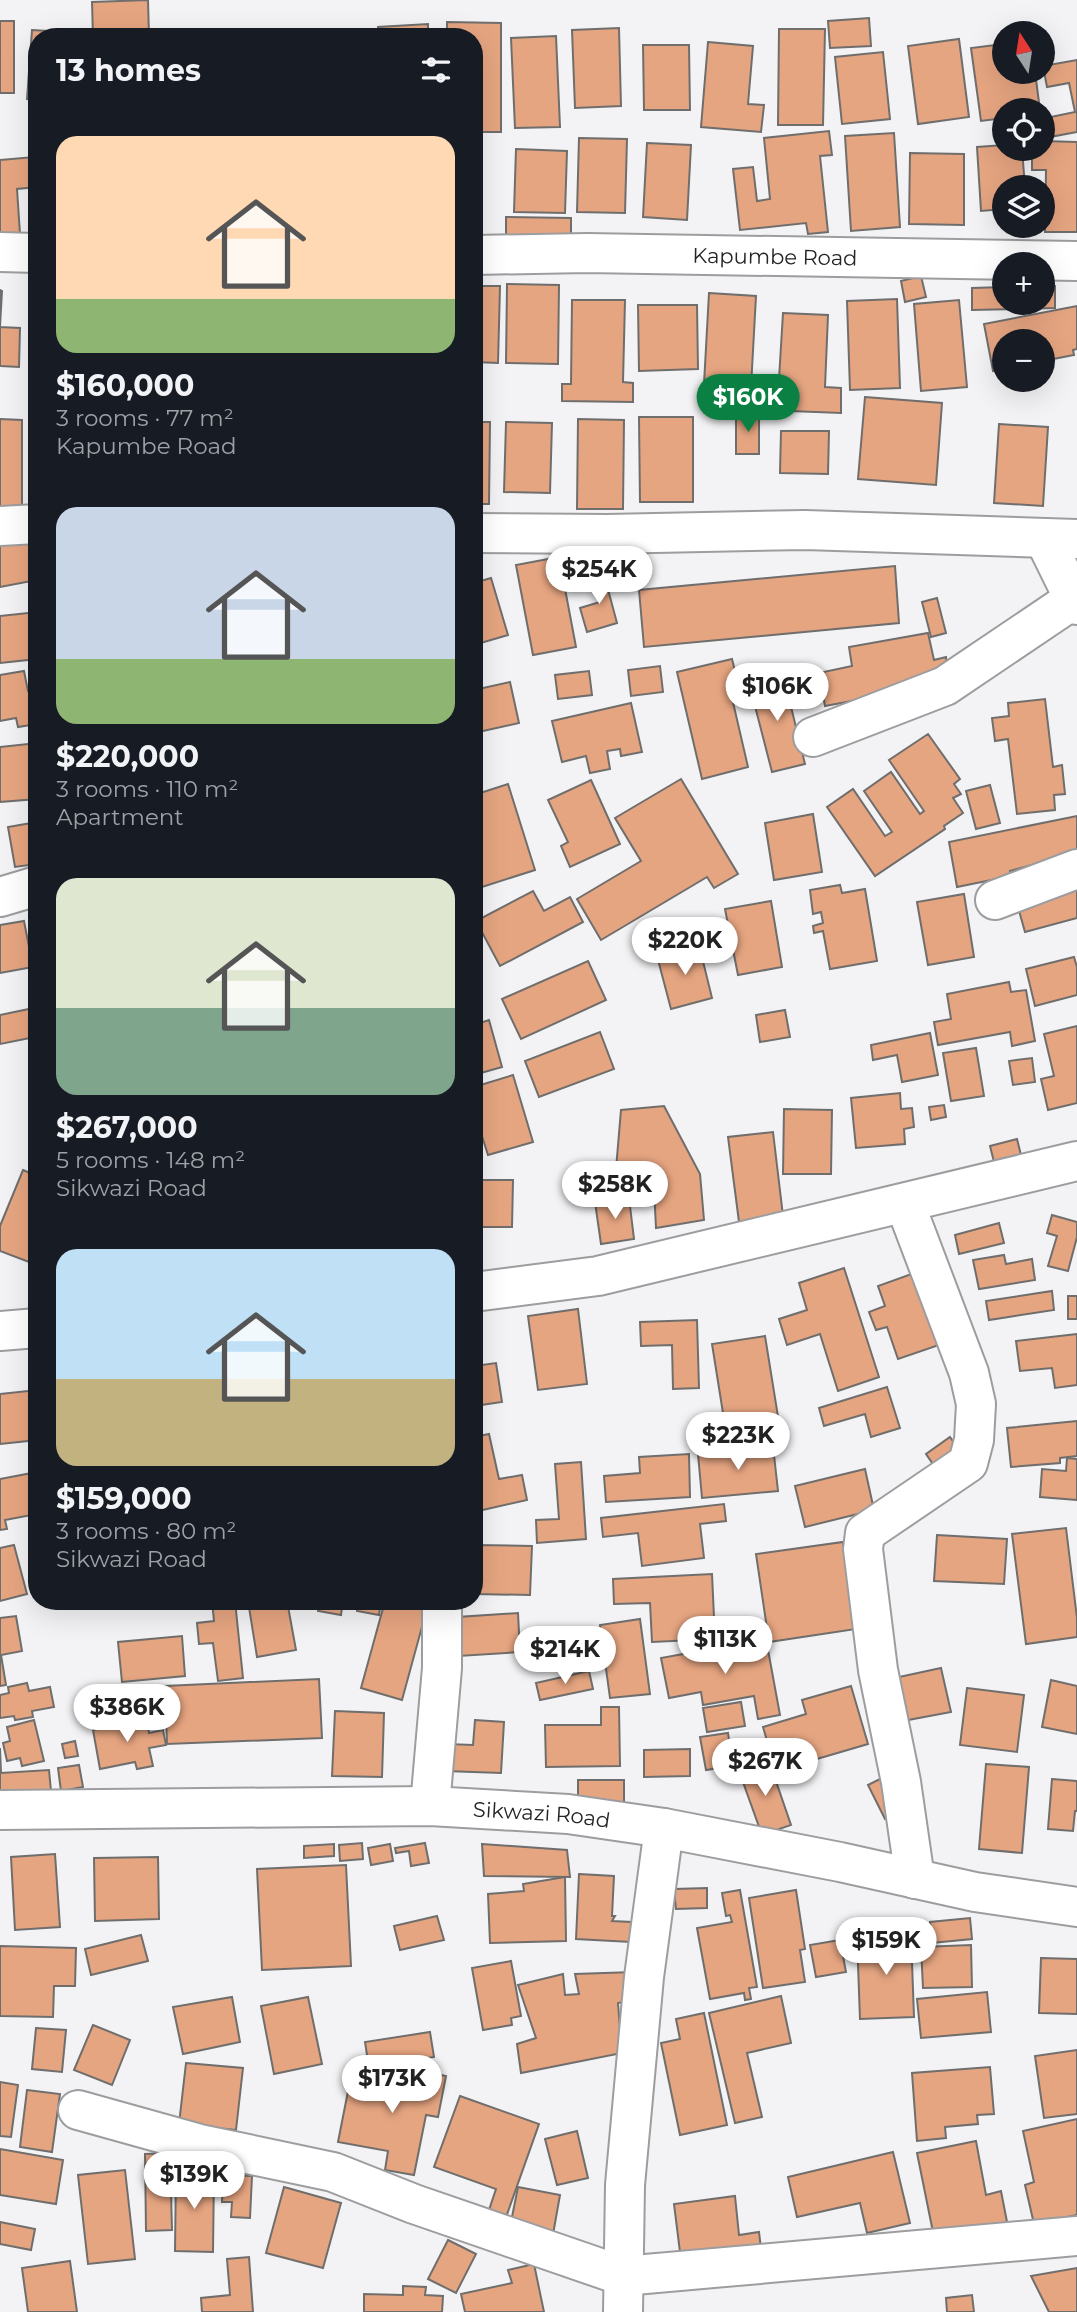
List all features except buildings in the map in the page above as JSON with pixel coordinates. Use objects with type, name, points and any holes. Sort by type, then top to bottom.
[{"type":"street","points":[[0,252],[28,253]]},
{"type":"street","name":"Kapumbe Road","points":[[483,255],[642,254],[1077,261]]},
{"type":"street","points":[[0,526],[28,524]]},
{"type":"street","points":[[483,533],[607,534],[805,530],[1061,539],[1075,602],[945,686],[813,737]]},
{"type":"street","points":[[995,900],[1077,869]]},
{"type":"street","points":[[0,897],[28,889]]},
{"type":"street","points":[[483,1291],[598,1276],[1077,1161]]},
{"type":"street","points":[[905,1204],[969,1373],[976,1404],[974,1440],[968,1463],[865,1533],[863,1549],[878,1670],[901,1783],[915,1879]]},
{"type":"street","points":[[0,1331],[28,1329]]},
{"type":"street","points":[[430,1806],[442,1668],[442,1610]]},
{"type":"street","name":"Sikwazi Road","points":[[0,1810],[430,1806],[568,1814],[664,1828],[975,1892],[1077,1907]]},
{"type":"street","points":[[623,2294],[625,2185],[644,1977],[664,1828]]},
{"type":"street","points":[[78,2110],[200,2144],[333,2172],[623,2294],[1077,2236]]}]
